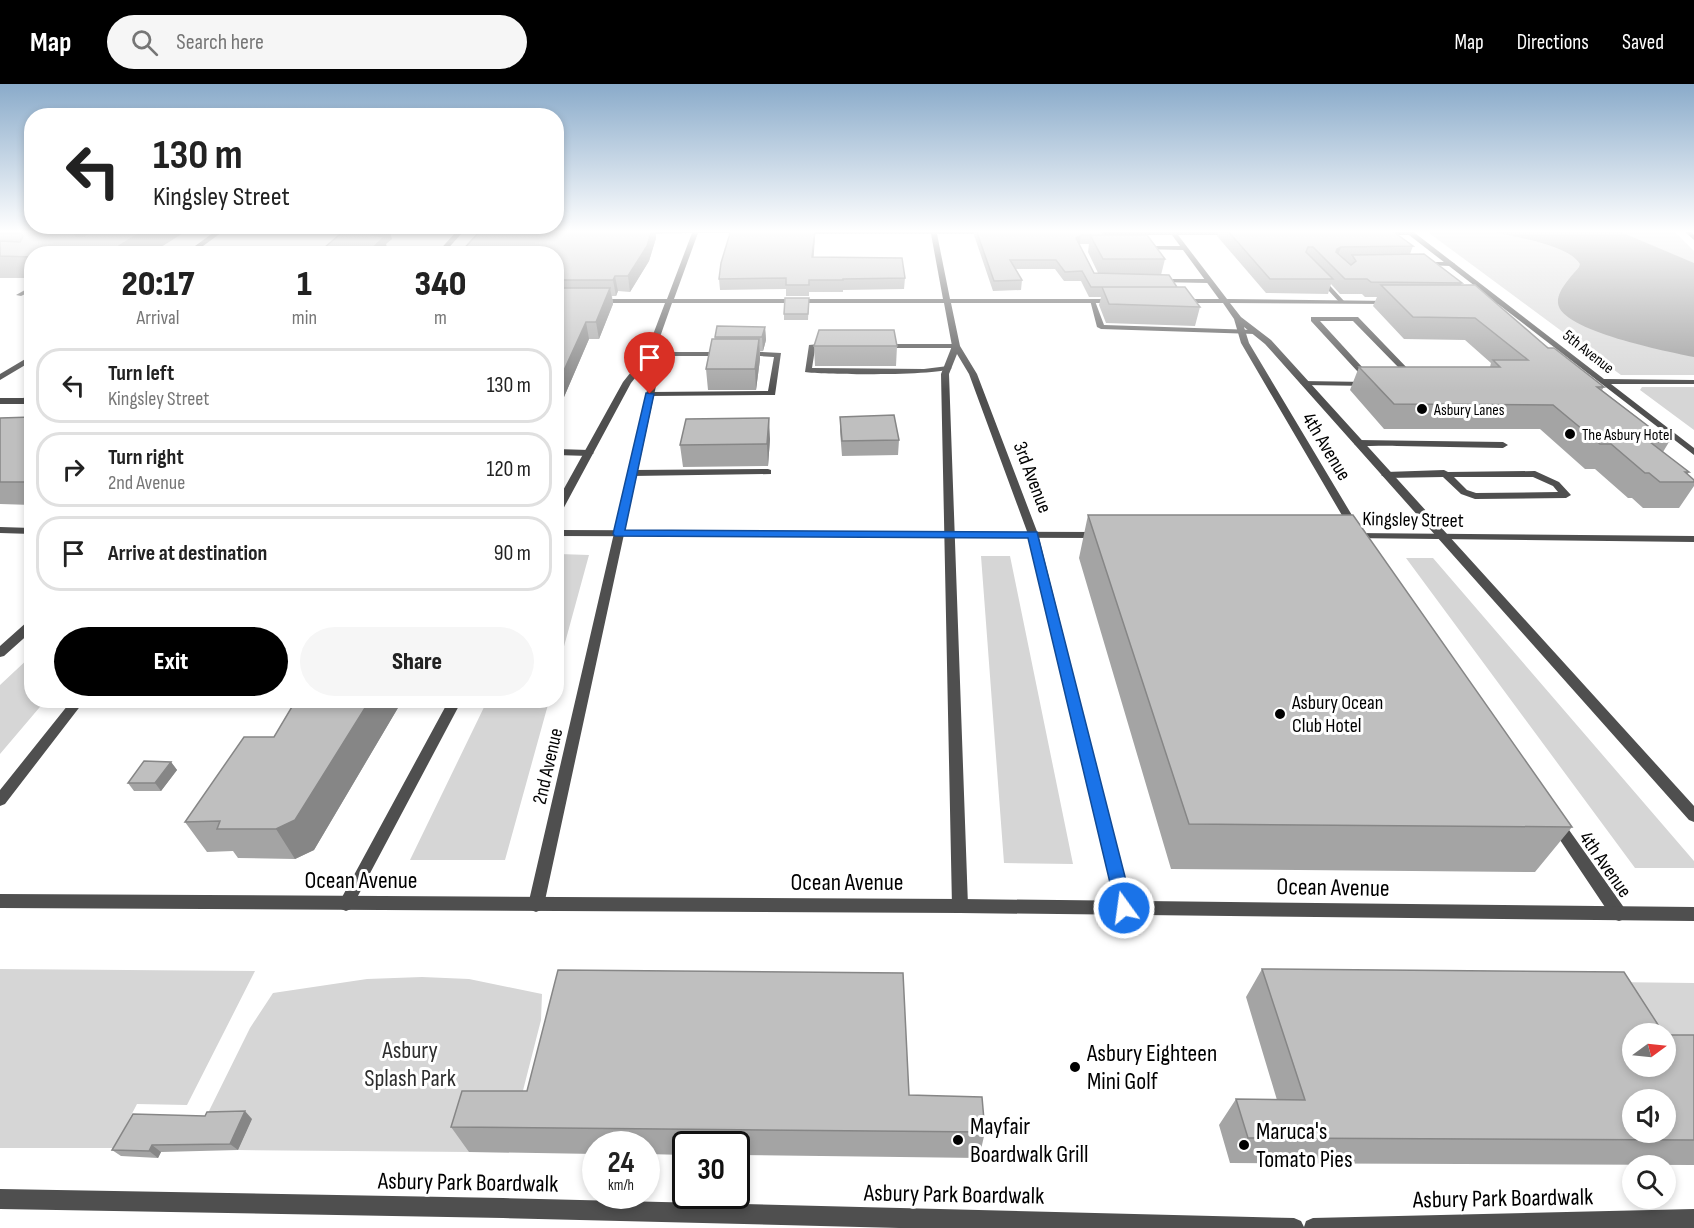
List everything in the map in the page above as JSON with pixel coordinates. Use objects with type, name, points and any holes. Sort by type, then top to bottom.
[{"type":"street","name":"2nd Avenue","points":[[564,498],[627,382],[650,354],[676,283]]},
{"type":"street","name":"3rd Avenue","points":[[943,283],[956,346],[973,374],[1033,534],[1124,908]]},
{"type":"street","name":"4th Avenue","points":[[1211,283],[1238,319],[1268,342],[1694,816]]},
{"type":"street","points":[[1324,283],[1342,302]]},
{"type":"street","name":"5th Avenue","points":[[1478,283],[1694,452]]},
{"type":"street","points":[[19,295],[24,292]]},
{"type":"street","points":[[590,301],[1125,301]]},
{"type":"street","points":[[1092,301],[1101,327],[1255,332]]},
{"type":"street","points":[[1169,301],[1399,302]]},
{"type":"street","points":[[1468,302],[1502,302]]},
{"type":"street","name":"4th Avenue","points":[[1238,319],[1245,344],[1363,541]]},
{"type":"street","points":[[1304,383],[1377,384],[1361,370],[1314,319],[1355,319],[1406,371],[1361,370]]},
{"type":"street","points":[[841,345],[812,346],[808,370],[924,371],[948,368]]},
{"type":"street","points":[[875,346],[956,346],[945,374],[960,906]]},
{"type":"street","name":"2nd Avenue","points":[[536,905],[652,386],[650,354]]},
{"type":"street","points":[[650,354],[778,355],[772,393],[769,394],[650,394]]},
{"type":"street","points":[[0,378],[24,362]]},
{"type":"street","points":[[1361,370],[1359,375],[1366,384]]},
{"type":"street","points":[[1603,381],[1694,382]]},
{"type":"street","points":[[0,401],[24,400]]},
{"type":"street","points":[[1358,443],[1503,445]]},
{"type":"street","points":[[564,452],[589,453]]},
{"type":"street","points":[[632,473],[768,472]]},
{"type":"street","points":[[1386,475],[1444,473],[1535,474],[1556,484],[1566,495],[1475,496],[1464,492],[1444,473]]},
{"type":"street","points":[[0,531],[24,531]]},
{"type":"street","points":[[564,533],[1106,535]]},
{"type":"street","name":"Kingsley Street","points":[[1340,536],[1363,541],[1442,537],[1694,539]]},
{"type":"street","points":[[0,653],[24,631]]},
{"type":"street","points":[[0,800],[73,708]]},
{"type":"street","points":[[346,904],[452,708]]},
{"type":"street","name":"4th Avenue","points":[[1551,815],[1619,914]]},
{"type":"street","name":"Ocean Avenue","points":[[0,901],[960,906],[1694,914]]},
{"type":"street","name":"Asbury Park Boardwalk","points":[[0,1199],[503,1208],[1294,1228]]},
{"type":"street","name":"Asbury Park Boardwalk","points":[[1313,1228],[1694,1219]]},
{"type":"green space","points":[[1497,283],[1694,283],[1694,375],[1621,375]]},
{"type":"green space","points":[[1642,387],[1694,387],[1694,430],[1640,390]]},
{"type":"green space","points":[[564,554],[589,555],[564,646]]},
{"type":"green space","points":[[981,556],[1010,556],[1073,864],[1004,863]]},
{"type":"green space","points":[[1406,558],[1433,558],[1694,861],[1694,868],[1635,868]]},
{"type":"green space","points":[[24,663],[24,708],[39,708],[0,754],[0,685]]},
{"type":"green space","points":[[484,708],[547,708],[505,860],[410,860]]},
{"type":"green space","points":[[0,969],[255,971],[187,1105],[137,1104],[114,1148],[0,1148]]},
{"type":"green space","name":"Asbury Splash Park","points":[[422,977],[469,979],[542,994],[541,1020],[516,1118],[469,1152],[238,1150],[252,1119],[205,1119],[250,1028],[273,993],[367,979]]},
{"type":"green space","points":[[1609,982],[1694,983],[1694,1145],[1676,1117],[1676,1089],[1658,1089],[1650,1077],[1676,1077],[1676,1023],[1627,1023]]},
{"type":"shaded area","points":[[1566,283],[1694,283],[1694,357],[1618,339],[1577,323],[1563,313],[1558,303]]},
{"type":"building","points":[[786,283],[809,283],[809,285]]},
{"type":"building","points":[[1089,283],[1175,283],[1177,287],[1091,287]]},
{"type":"building","points":[[1381,285],[1475,285],[1548,348],[1554,348],[1604,387],[1597,387],[1669,442],[1650,442],[1689,472],[1685,472],[1694,482],[1660,482],[1649,473],[1645,473],[1611,444],[1600,444],[1553,405],[1394,404],[1359,367],[1500,367],[1493,360],[1528,360],[1475,318],[1413,317]]},
{"type":"building","points":[[1102,287],[1185,287],[1200,307],[1109,304]]},
{"type":"building","points":[[564,288],[610,288],[596,322],[586,322],[564,370]]},
{"type":"building","points":[[785,298],[809,298],[808,314],[784,314]]},
{"type":"building","points":[[717,326],[765,327],[762,337],[715,337]]},
{"type":"building","points":[[819,330],[894,330],[897,346],[814,346]]},
{"type":"building","points":[[712,339],[759,339],[755,369],[706,369]]},
{"type":"building","points":[[894,415],[899,440],[842,441],[840,417]]},
{"type":"building","points":[[24,417],[24,482],[0,482],[0,418]]},
{"type":"building","points":[[769,418],[767,444],[680,445],[686,419]]},
{"type":"building","name":"Asbury Ocean Club Hotel","points":[[1088,515],[1353,515],[1572,827],[1189,824]]},
{"type":"building","points":[[291,708],[365,708],[295,820],[276,829],[217,829],[220,821],[185,822],[244,737],[274,737]]},
{"type":"building","points":[[144,761],[171,762],[155,783],[128,783]]},
{"type":"building","points":[[1262,969],[1624,972],[1657,1023],[1622,1023],[1622,1077],[1676,1077],[1676,1035],[1694,1035],[1694,1140],[1676,1140],[1676,1089],[1622,1089],[1622,1140],[1248,1138],[1236,1099],[1305,1100]]},
{"type":"building","points":[[558,970],[903,973],[909,1095],[982,1097],[985,1132],[451,1127],[462,1091],[527,1091]]},
{"type":"building","points":[[245,1111],[230,1144],[152,1145],[149,1151],[112,1150],[133,1114],[205,1116],[207,1112]]},
{"type":"place","name":"Asbury Lanes","points":[[1422,409]]},
{"type":"place","name":"The Asbury Hotel","points":[[1570,434]]},
{"type":"place","name":"Asbury Ocean Club Hotel","points":[[1280,714]]},
{"type":"place","name":"Asbury Eighteen Mini Golf","points":[[1075,1067]]},
{"type":"place","name":"Mayfair Boardwalk Grill","points":[[958,1140]]},
{"type":"place","name":"Maruca's Tomato Pies","points":[[1244,1145]]},
{"type":"route","points":[[650,394],[619,534],[1033,534],[1124,908]]}]
